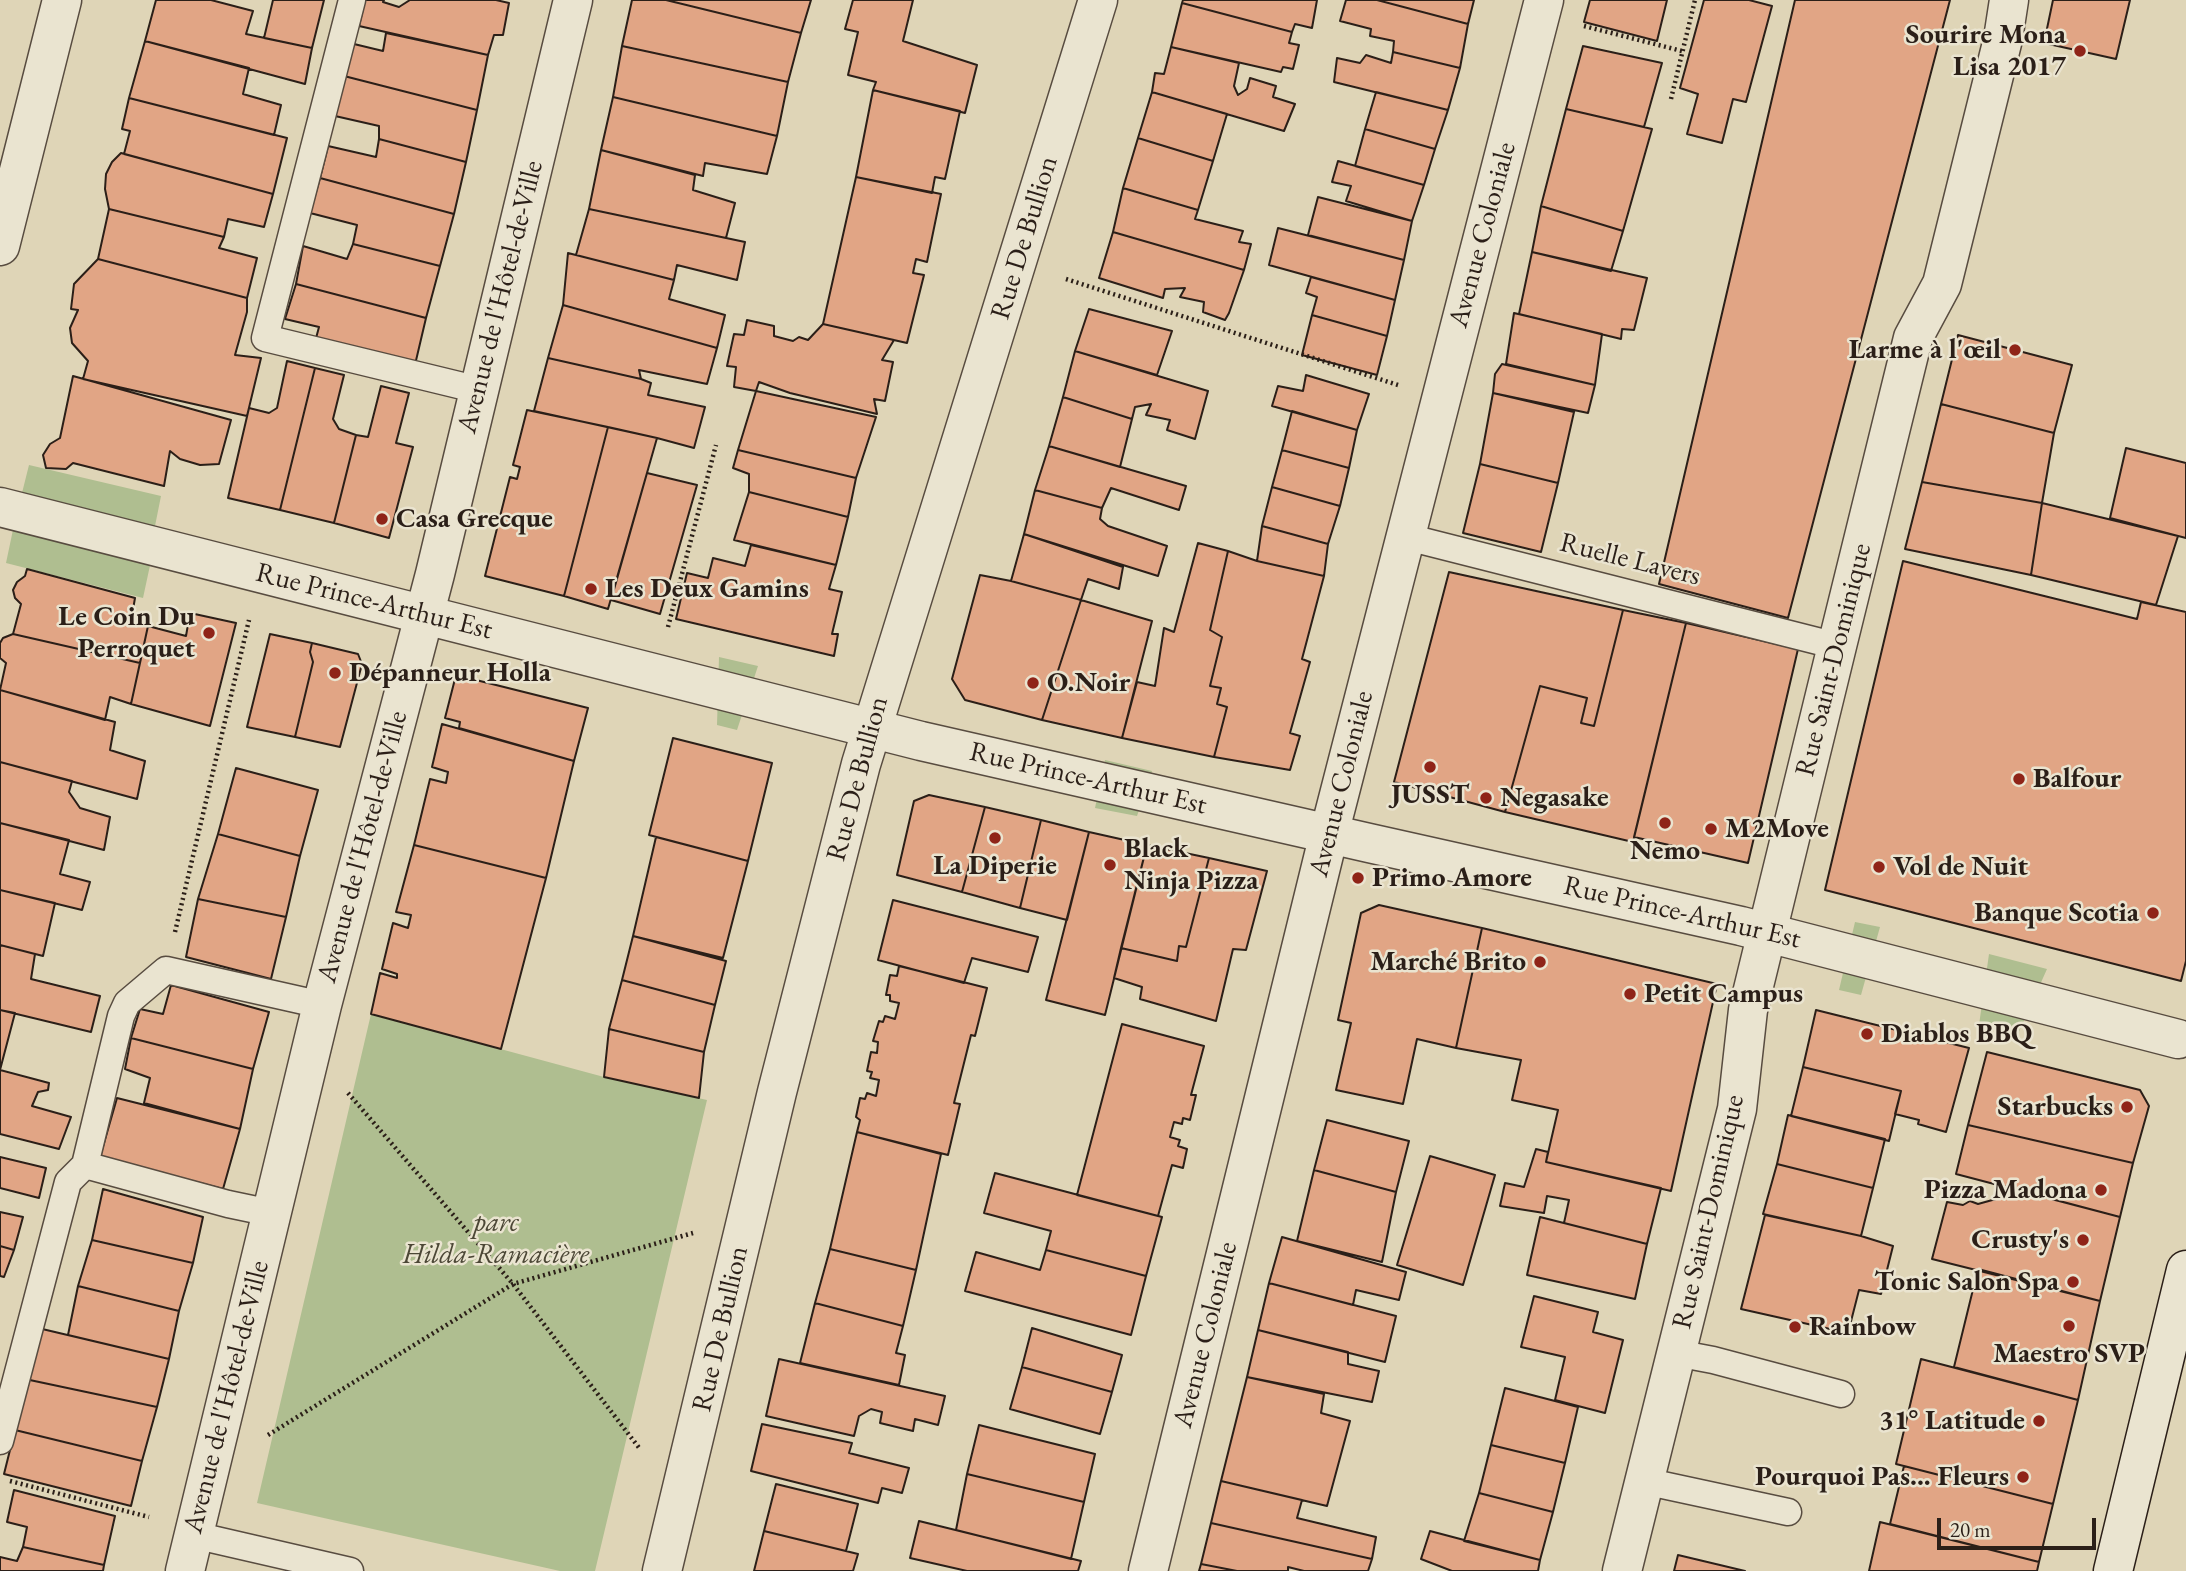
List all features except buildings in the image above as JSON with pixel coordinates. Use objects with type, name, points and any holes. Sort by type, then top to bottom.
[{"type":"street","points":[[0,246],[62,0]]},
{"type":"street","name":"Avenue de l'Hôtel-de-Ville","points":[[190,1553],[321,1005],[425,614],[573,0]]},
{"type":"street","name":"Rue De Bullion","points":[[662,1571],[777,1092],[861,764],[1098,0]]},
{"type":"street","name":"Rue Saint-Dominique","points":[[1622,1571],[1737,1109],[1748,1010],[1837,646],[1913,338],[1942,284],[2003,38],[2009,0]]},
{"type":"street","name":"Avenue Coloniale","points":[[1148,1571],[1329,834],[1407,537],[1440,399],[1559,12]]},
{"type":"street","name":"Rue Prince-Arthur Est","points":[[0,507],[921,741],[1767,932],[2178,1039]]},
{"type":"street","points":[[2113,1571],[2186,1270]]},
{"type":"lane","points":[[352,0],[265,338],[479,390]]},
{"type":"lane","name":"Ruelle Lavers","points":[[1407,537],[1837,646]]},
{"type":"lane","points":[[0,1441],[68,1182],[85,1166],[121,1017],[127,1003],[166,970],[321,1005]]},
{"type":"lane","points":[[85,1166],[271,1213]]},
{"type":"lane","points":[[1676,1353],[1713,1360],[1841,1394]]},
{"type":"lane","points":[[1644,1481],[1788,1512]]},
{"type":"lane","points":[[190,1553],[350,1571]]},
{"type":"path","points":[[1671,99],[1695,0]]},
{"type":"path","points":[[1559,12],[1682,51]]},
{"type":"path","points":[[1066,279],[1402,387]]},
{"type":"path","points":[[656,672],[716,445]]},
{"type":"path","points":[[166,970],[259,574]]},
{"type":"path","points":[[344,1088],[513,1284],[640,1449]]},
{"type":"path","points":[[268,1435],[513,1284],[693,1233]]},
{"type":"path","points":[[0,1479],[149,1517]]},
{"type":"green space","points":[[29,465],[161,496],[154,531],[21,497]]},
{"type":"green space","points":[[14,525],[152,556],[143,598],[6,563]]},
{"type":"green space","points":[[719,657],[758,666],[737,730],[717,725]]},
{"type":"green space","points":[[1105,760],[1152,771],[1137,816],[1095,808]]},
{"type":"green space","points":[[1855,922],[1880,927],[1861,995],[1839,990]]},
{"type":"green space","points":[[1989,954],[2047,969],[2018,1034],[1979,1025]]},
{"type":"green space","name":"parc Hilda-Ramacière","points":[[371,1014],[604,1077],[707,1100],[595,1571],[560,1571],[257,1503]]},
{"type":"place","name":"Sourire Mona Lisa 2017","points":[[2080,51]]},
{"type":"place","name":"Larme à l'œil","points":[[2015,350]]},
{"type":"place","name":"Casa Grecque","points":[[382,519]]},
{"type":"place","name":"Les Deux Gamins","points":[[591,589]]},
{"type":"place","name":"Le Coin Du Perroquet","points":[[209,633]]},
{"type":"place","name":"Dépanneur Holla","points":[[335,673]]},
{"type":"place","name":"O.Noir","points":[[1033,683]]},
{"type":"place","name":"JUSST","points":[[1430,767]]},
{"type":"place","name":"Balfour","points":[[2019,779]]},
{"type":"place","name":"Negasake","points":[[1486,798]]},
{"type":"place","name":"Nemo","points":[[1665,823]]},
{"type":"place","name":"M2Move","points":[[1711,829]]},
{"type":"place","name":"La Diperie","points":[[995,838]]},
{"type":"place","name":"Black Ninja Pizza","points":[[1110,865]]},
{"type":"place","name":"Vol de Nuit","points":[[1879,867]]},
{"type":"place","name":"Primo Amore","points":[[1358,878]]},
{"type":"place","name":"Banque Scotia","points":[[2153,913]]},
{"type":"place","name":"Marché Brito","points":[[1540,962]]},
{"type":"place","name":"Petit Campus","points":[[1630,994]]},
{"type":"place","name":"Diablos BBQ","points":[[1867,1034]]},
{"type":"place","name":"Starbucks","points":[[2127,1107]]},
{"type":"place","name":"Pizza Madona","points":[[2101,1190]]},
{"type":"place","name":"Crusty's","points":[[2083,1240]]},
{"type":"place","name":"Tonic Salon Spa","points":[[2073,1282]]},
{"type":"place","name":"Maestro SVP","points":[[2069,1326]]},
{"type":"place","name":"Rainbow","points":[[1795,1327]]},
{"type":"place","name":"31° Latitude","points":[[2039,1421]]},
{"type":"place","name":"Pourquoi Pas... Fleurs","points":[[2023,1477]]}]
